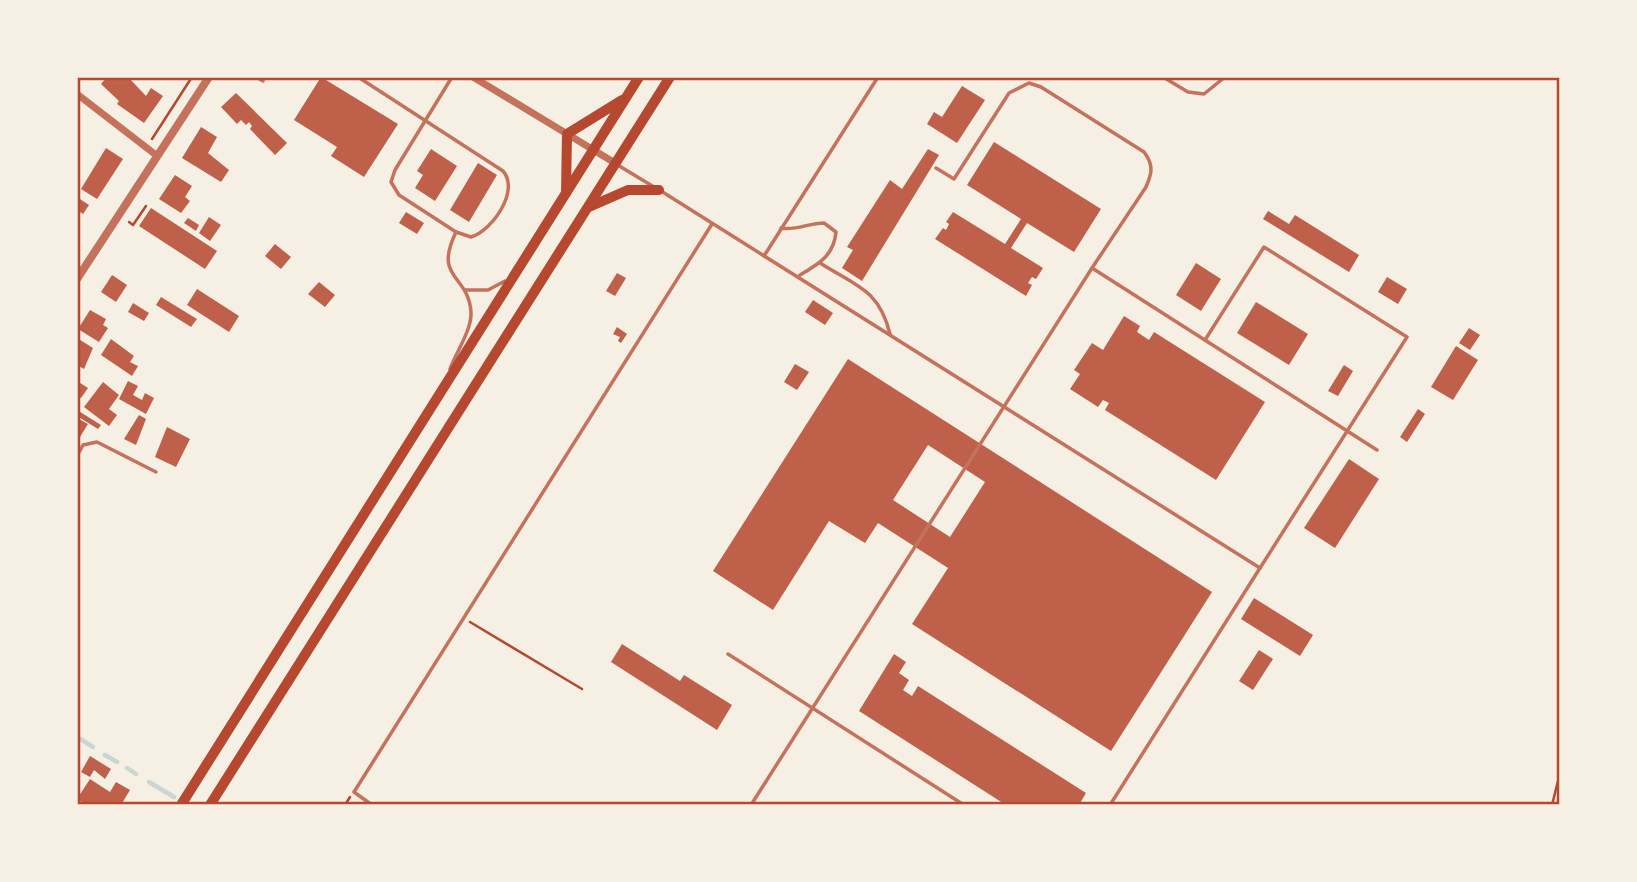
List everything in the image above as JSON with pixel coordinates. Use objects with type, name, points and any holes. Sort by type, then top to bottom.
[{"type":"main road","points":[[184,804],[639,77]]},
{"type":"main road","points":[[210,805],[670,77]]},
{"type":"main road","points":[[566,195],[567,134],[627,97]]},
{"type":"main road","points":[[586,208],[628,190],[659,190]]},
{"type":"street","points":[[77,279],[209,77]]},
{"type":"street","points":[[473,77],[615,163]]},
{"type":"street","points":[[77,94],[156,155]]},
{"type":"lane","points":[[256,77],[263,81]]},
{"type":"lane","points":[[358,77],[426,120],[503,170],[510,178],[511,190],[487,229],[471,237],[456,232],[398,195],[391,182],[395,170],[426,120],[453,77]]},
{"type":"lane","points":[[764,256],[878,77]]},
{"type":"lane","points":[[1163,77],[1188,92],[1204,94],[1225,77]]},
{"type":"lane","points":[[751,805],[1152,174],[1151,161],[1144,152],[1041,87],[1029,83],[1009,93],[954,179],[936,168]]},
{"type":"lane","points":[[615,163],[799,275],[1260,568]]},
{"type":"lane","points":[[781,229],[791,230],[814,223],[831,226],[836,232],[835,244],[820,263],[799,275]]},
{"type":"lane","points":[[372,805],[354,792],[712,224]]},
{"type":"lane","points":[[443,387],[458,346],[470,326],[471,312],[465,290],[455,281],[447,264],[447,251],[456,232]]},
{"type":"lane","points":[[1110,805],[1407,337],[1264,247],[1205,340]]},
{"type":"lane","points":[[820,263],[872,295],[885,312],[890,334]]},
{"type":"lane","points":[[1092,268],[1377,450]]},
{"type":"lane","points":[[465,290],[488,290],[516,274]]},
{"type":"lane","points":[[77,456],[83,446],[97,442],[156,472]]},
{"type":"lane","points":[[727,654],[964,805]]},
{"type":"path","points":[[155,136],[192,77]]},
{"type":"path","points":[[126,220],[133,225],[146,206]]},
{"type":"path","points":[[464,619],[582,689]]},
{"type":"path","points":[[1552,805],[1560,773]]},
{"type":"building","points":[[107,77],[114,80],[128,77],[146,96],[151,88],[163,96],[144,123],[117,104],[119,101],[101,84]]},
{"type":"building","points":[[321,77],[398,124],[364,177],[331,156],[337,147],[294,120]]},
{"type":"building","points":[[962,86],[985,100],[957,143],[927,124],[934,112],[942,117]]},
{"type":"building","points":[[236,93],[287,143],[275,155],[250,129],[252,126],[249,122],[246,125],[241,120],[237,124],[221,107]]},
{"type":"building","points":[[201,127],[217,137],[208,153],[229,170],[221,182],[182,158]]},
{"type":"building","points":[[994,142],[1101,209],[1074,252],[1027,223],[1011,248],[1043,268],[1036,279],[1032,277],[1028,283],[1032,285],[1026,296],[935,239],[943,228],[946,230],[949,224],[946,222],[953,212],[1005,244],[1021,219],[967,185]]},
{"type":"building","points":[[106,148],[123,159],[97,199],[81,189]]},
{"type":"building","points":[[431,149],[457,166],[435,201],[415,188],[423,175],[417,171]]},
{"type":"building","points":[[928,149],[939,155],[862,281],[842,268],[853,250],[847,247],[890,180],[902,189]]},
{"type":"building","points":[[478,163],[497,175],[469,222],[450,210]]},
{"type":"building","points":[[175,175],[192,186],[185,197],[190,201],[181,213],[159,199]]},
{"type":"building","points":[[77,197],[89,205],[83,214],[77,210]]},
{"type":"building","points":[[151,208],[217,251],[205,269],[139,226]]},
{"type":"building","points":[[1268,211],[1289,224],[1295,215],[1359,255],[1349,272],[1263,219]]},
{"type":"building","points":[[406,212],[424,223],[417,234],[399,223]]},
{"type":"building","points":[[209,217],[221,225],[210,241],[199,233]]},
{"type":"building","points":[[188,218],[199,225],[196,231],[184,223]]},
{"type":"building","points":[[275,244],[291,257],[281,269],[265,256]]},
{"type":"building","points":[[1196,263],[1221,279],[1201,311],[1176,295]]},
{"type":"building","points":[[617,273],[626,278],[615,296],[606,291]]},
{"type":"building","points":[[112,275],[127,285],[116,302],[101,292]]},
{"type":"building","points":[[1387,277],[1407,289],[1398,304],[1378,292]]},
{"type":"building","points":[[319,282],[335,295],[325,307],[308,294]]},
{"type":"building","points":[[197,289],[239,316],[229,332],[187,305]]},
{"type":"building","points":[[161,297],[197,319],[191,327],[156,305]]},
{"type":"building","points":[[813,300],[833,313],[825,325],[805,312]]},
{"type":"building","points":[[1256,302],[1308,334],[1289,365],[1237,333]]},
{"type":"building","points":[[133,303],[149,313],[144,321],[128,312]]},
{"type":"building","points":[[90,310],[106,319],[103,325],[108,328],[99,342],[78,329]]},
{"type":"building","points":[[1124,316],[1140,326],[1137,332],[1149,340],[1154,332],[1265,402],[1216,480],[1105,410],[1109,403],[1103,400],[1098,407],[1070,389],[1080,374],[1074,370],[1092,343],[1103,350]]},
{"type":"building","points":[[617,327],[627,334],[621,343],[618,341],[620,337],[613,334]]},
{"type":"building","points":[[1469,328],[1480,335],[1470,350],[1459,343]]},
{"type":"building","points":[[77,338],[93,348],[84,369],[77,365]]},
{"type":"building","points":[[111,339],[134,356],[130,362],[138,366],[132,376],[101,355]]},
{"type":"building","points":[[1456,346],[1478,360],[1453,400],[1431,387]]},
{"type":"building","points":[[848,359],[1212,592],[1111,751],[912,624],[948,568],[878,523],[865,543],[829,521],[773,610],[713,571]],"holes":[[[928,445],[985,482],[950,537],[893,500]]]},
{"type":"building","points":[[795,364],[809,372],[797,390],[784,382]]},
{"type":"building","points":[[1344,365],[1353,371],[1338,396],[1328,391]]},
{"type":"building","points":[[77,381],[88,388],[81,398],[77,396]]},
{"type":"building","points":[[128,381],[138,386],[133,395],[142,400],[145,393],[154,398],[146,414],[119,399]]},
{"type":"building","points":[[103,382],[119,395],[109,409],[117,415],[109,426],[84,407]]},
{"type":"building","points":[[1418,409],[1425,414],[1407,442],[1400,437]]},
{"type":"building","points":[[77,410],[101,425],[98,429],[77,416]]},
{"type":"building","points":[[139,415],[146,419],[136,445],[124,439]]},
{"type":"building","points":[[77,418],[88,424],[80,437],[77,435]]},
{"type":"building","points":[[167,427],[190,439],[176,467],[155,457]]},
{"type":"building","points":[[1349,459],[1379,479],[1335,548],[1304,528]]},
{"type":"building","points":[[1254,598],[1313,635],[1300,656],[1241,619]]},
{"type":"building","points":[[622,644],[680,681],[684,675],[732,705],[717,730],[611,662]]},
{"type":"building","points":[[1259,650],[1273,659],[1253,690],[1239,681]]},
{"type":"building","points":[[894,654],[906,662],[899,673],[909,680],[903,690],[912,696],[918,686],[1086,793],[1079,805],[1006,805],[859,711]]},
{"type":"building","points":[[90,756],[111,769],[105,779],[94,770],[90,777],[81,772]]},
{"type":"building","points":[[90,779],[110,792],[116,782],[130,790],[121,805],[86,805],[77,799]]},
{"type":"waterway","points":[[77,737],[93,747]]},
{"type":"waterway","points":[[105,755],[117,762]]},
{"type":"waterway","points":[[127,768],[136,774]]},
{"type":"waterway","points":[[149,782],[174,797]]}]
